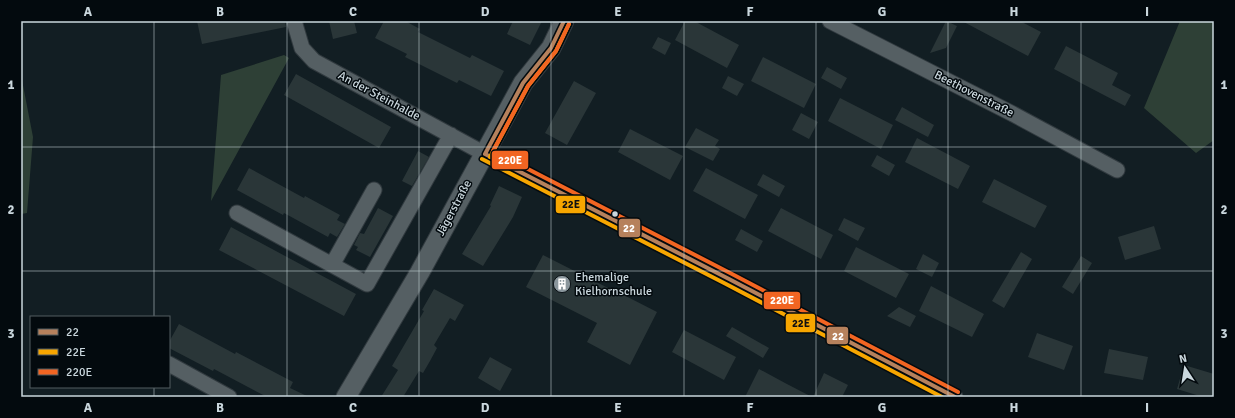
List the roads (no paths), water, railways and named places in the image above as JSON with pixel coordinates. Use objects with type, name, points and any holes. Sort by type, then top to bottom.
[{"type":"street","name":"An der Steinhalde","points":[[294,21],[302,48],[314,61],[485,154],[736,282],[955,397]]},
{"type":"street","name":"Jägerstraße","points":[[346,397],[420,272],[523,83],[551,48],[564,21]]},
{"type":"street","name":"Beethovenstraße","points":[[830,21],[1013,114],[1117,170]]},
{"type":"street","points":[[237,213],[367,284],[451,135]]},
{"type":"street","points":[[332,265],[374,190]]},
{"type":"street","points":[[170,365],[228,397]]},
{"type":"place","name":"Ehemalige Kielhornschule","points":[[562,284]]}]
